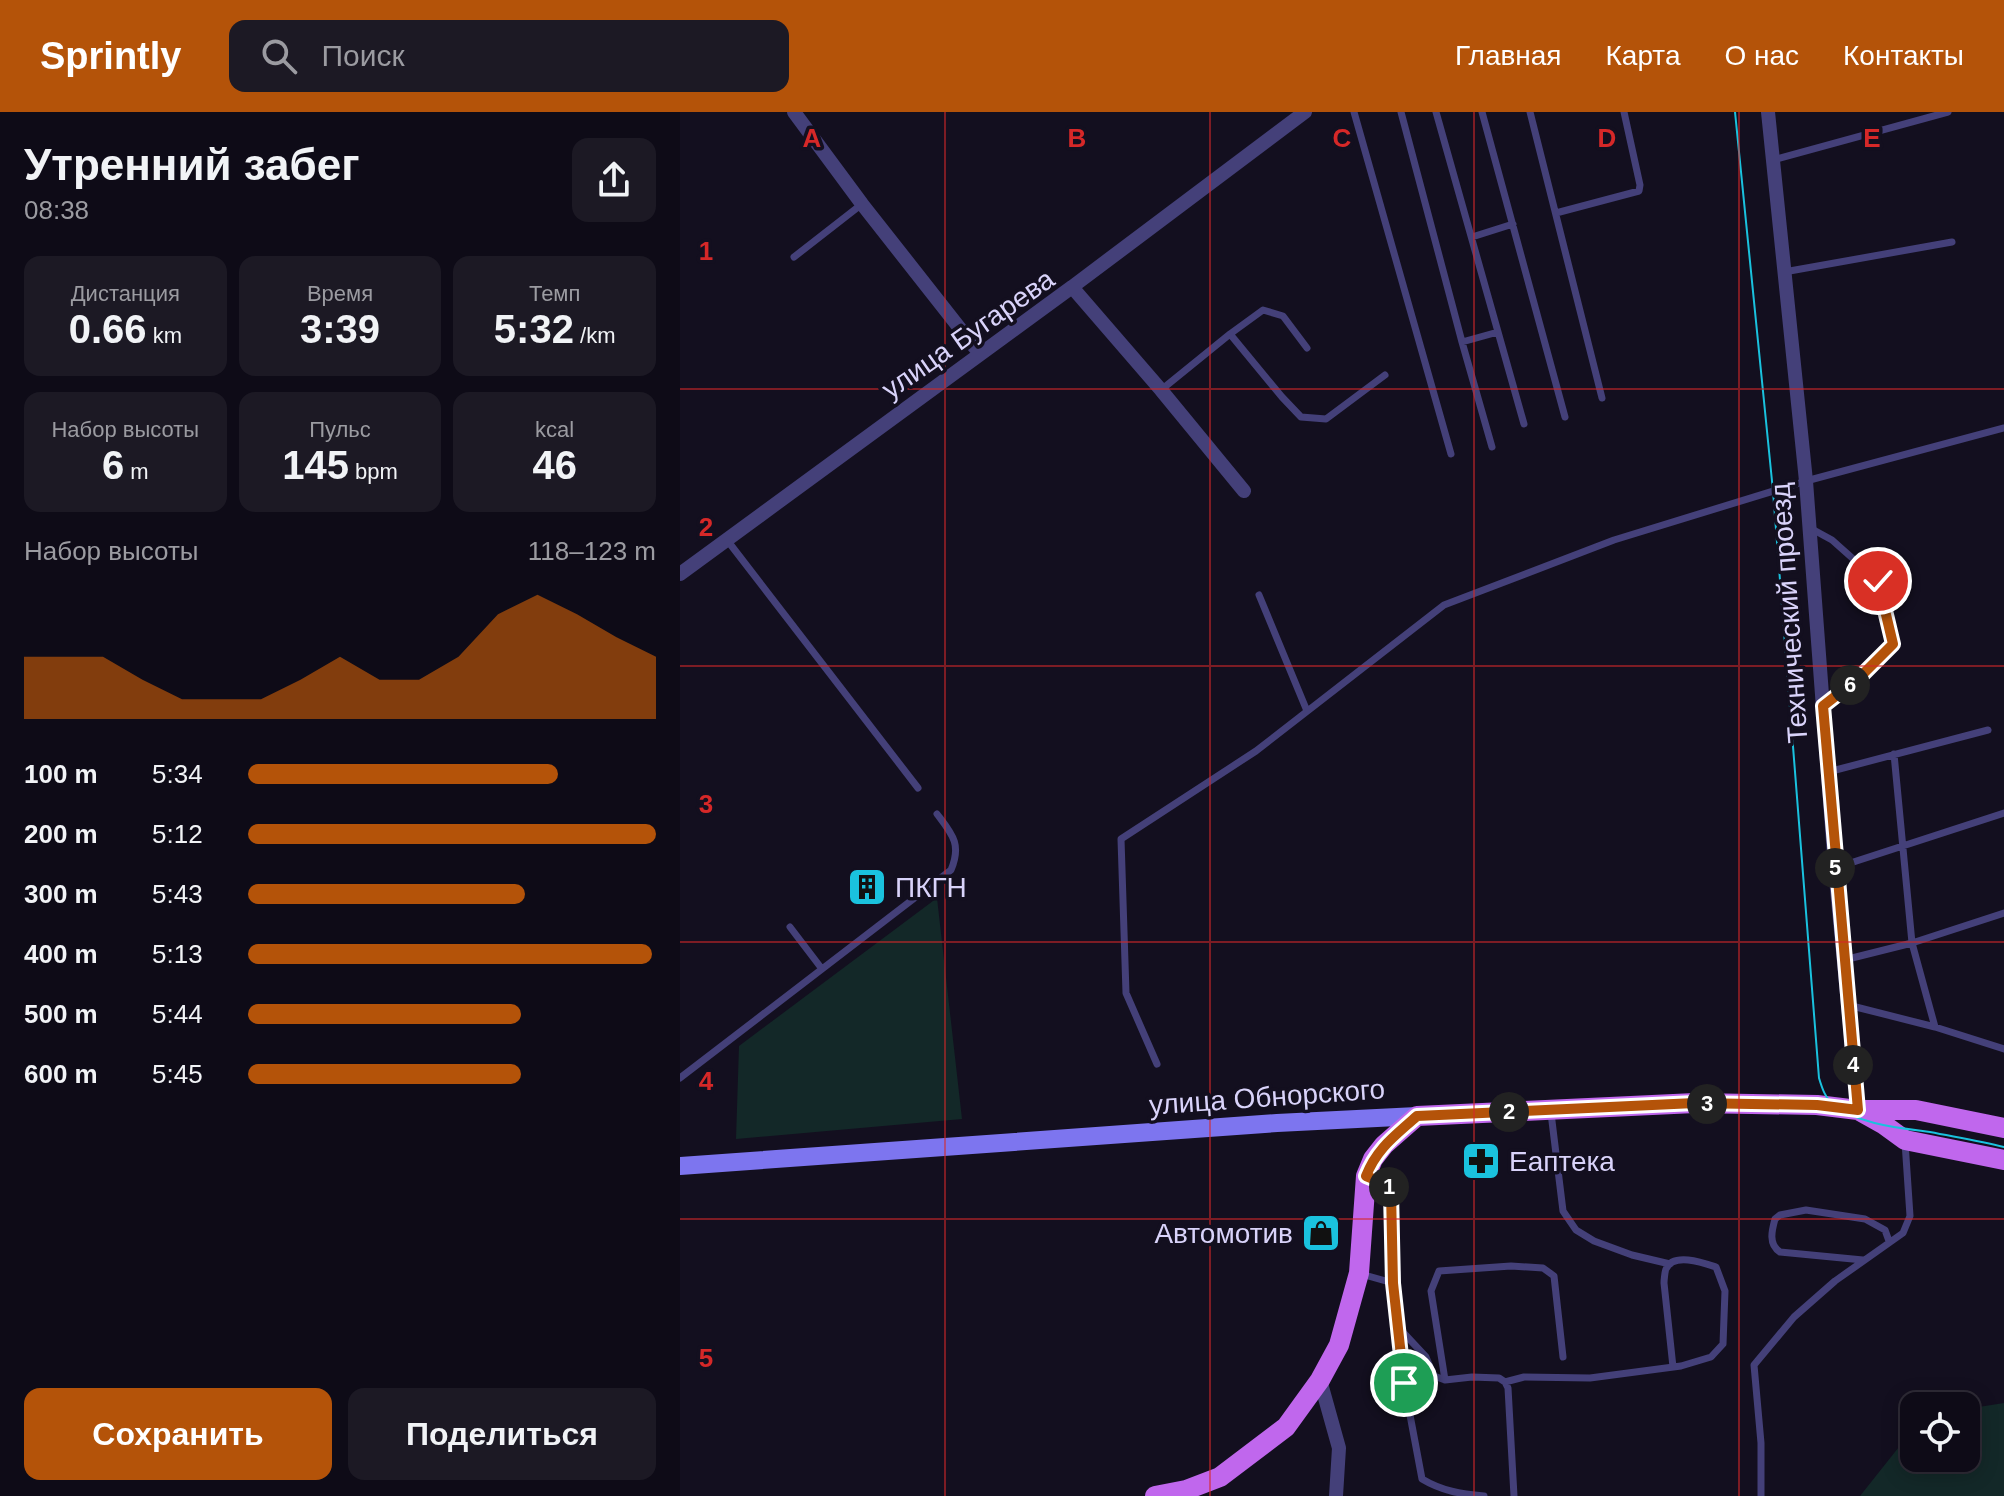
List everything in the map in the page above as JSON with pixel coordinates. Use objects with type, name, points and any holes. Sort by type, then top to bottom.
[{"type":"main road","name":"улица Обнорского","points":[[680,1166],[1277,1123],[1695,1103],[1916,1110],[2004,1128]]},
{"type":"main road","name":"улица Обнорского","points":[[1858,1110],[1905,1140],[2004,1160]]},
{"type":"main road","points":[[1155,1496],[1186,1490],[1220,1477],[1286,1427],[1320,1380],[1339,1345],[1359,1273],[1366,1176],[1373,1159],[1384,1145],[1417,1116]]},
{"type":"street","points":[[794,112],[980,354]]},
{"type":"street","points":[[1072,287],[1305,112]]},
{"type":"street","name":"Технический проезд","points":[[1768,112],[1806,481],[1835,868],[1858,1110]]},
{"type":"street","name":"улица Бугарева","points":[[680,574],[1072,287],[1244,491]]},
{"type":"street","points":[[1320,1380],[1339,1448],[1336,1496]]},
{"type":"lane","points":[[1354,112],[1451,454]]},
{"type":"lane","points":[[1401,112],[1492,447]]},
{"type":"lane","points":[[1436,112],[1524,424]]},
{"type":"lane","points":[[1482,112],[1565,417]]},
{"type":"lane","points":[[1530,112],[1602,398]]},
{"type":"lane","points":[[1556,213],[1639,191],[1624,112]]},
{"type":"lane","points":[[1772,160],[1948,112]]},
{"type":"lane","points":[[794,257],[862,204]]},
{"type":"lane","points":[[1472,237],[1513,224]]},
{"type":"lane","points":[[1784,272],[1952,242]]},
{"type":"lane","points":[[1161,390],[1263,310],[1283,316],[1307,348]]},
{"type":"lane","points":[[1462,342],[1498,332]]},
{"type":"lane","points":[[1230,334],[1301,417],[1326,419],[1385,375]]},
{"type":"lane","points":[[1157,1064],[1126,993],[1121,839],[1256,751],[1444,605],[1614,540],[1806,481],[2004,428]]},
{"type":"lane","points":[[1809,527],[1832,540],[1878,581],[1893,644],[1860,677],[1823,706]]},
{"type":"lane","points":[[727,540],[918,788]]},
{"type":"lane","points":[[1259,595],[1307,711]]},
{"type":"lane","points":[[1828,772],[1988,730]]},
{"type":"lane","points":[[1894,754],[1912,943],[1935,1027]]},
{"type":"lane","points":[[1835,868],[2004,813]]},
{"type":"lane","points":[[680,1078],[951,870],[957,848],[953,834],[937,814]]},
{"type":"lane","points":[[1844,960],[1912,943],[2004,913]]},
{"type":"lane","points":[[790,927],[822,969]]},
{"type":"lane","points":[[1848,1005],[1935,1027],[2004,1049]]},
{"type":"lane","points":[[1551,1110],[1563,1211],[1576,1230],[1594,1241],[1632,1255],[1670,1264]]},
{"type":"lane","points":[[1761,1496],[1761,1443],[1754,1365],[1794,1317],[1835,1281],[1903,1233],[1910,1216],[1905,1140]]},
{"type":"lane","points":[[1366,1176],[1388,1185],[1391,1192],[1393,1283],[1404,1383],[1422,1479],[1437,1488],[1455,1493],[1484,1496]]},
{"type":"lane","points":[[1863,1260],[1780,1252],[1772,1242],[1775,1219],[1780,1215],[1806,1210],[1865,1219],[1885,1230],[1889,1241]]},
{"type":"lane","points":[[1505,1382],[1524,1377],[1590,1378],[1673,1367],[1711,1357],[1723,1344],[1725,1291],[1716,1267],[1699,1261],[1678,1260],[1665,1270],[1673,1367]]},
{"type":"lane","points":[[1445,1380],[1431,1291],[1439,1271],[1511,1266],[1543,1268],[1554,1276],[1563,1357]]},
{"type":"lane","points":[[1359,1273],[1393,1283]]},
{"type":"lane","points":[[1399,1328],[1426,1357],[1434,1376],[1445,1380],[1499,1378],[1505,1382],[1508,1388],[1514,1496]]},
{"type":"green space","points":[[937,898],[962,1119],[736,1139],[739,1046]]},
{"type":"green space","points":[[2004,1403],[2004,1496],[1860,1496],[1900,1446],[1900,1472],[1980,1472],[1980,1407]]},
{"type":"tram line","points":[[1735,112],[1773,491],[1819,1078],[1831,1102],[1855,1117],[2004,1147]]},
{"type":"place","name":"ПКГН","points":[[867,887]]},
{"type":"place","name":"Еаптека","points":[[1481,1161]]},
{"type":"place","name":"Автомотив","points":[[1321,1233]]},
{"type":"route","points":[[1404,1383],[1393,1283],[1391,1192],[1388,1185],[1366,1176],[1373,1159],[1384,1145],[1417,1116],[1695,1103],[1817,1105],[1858,1110],[1823,706],[1860,677],[1893,644],[1878,581]]}]
